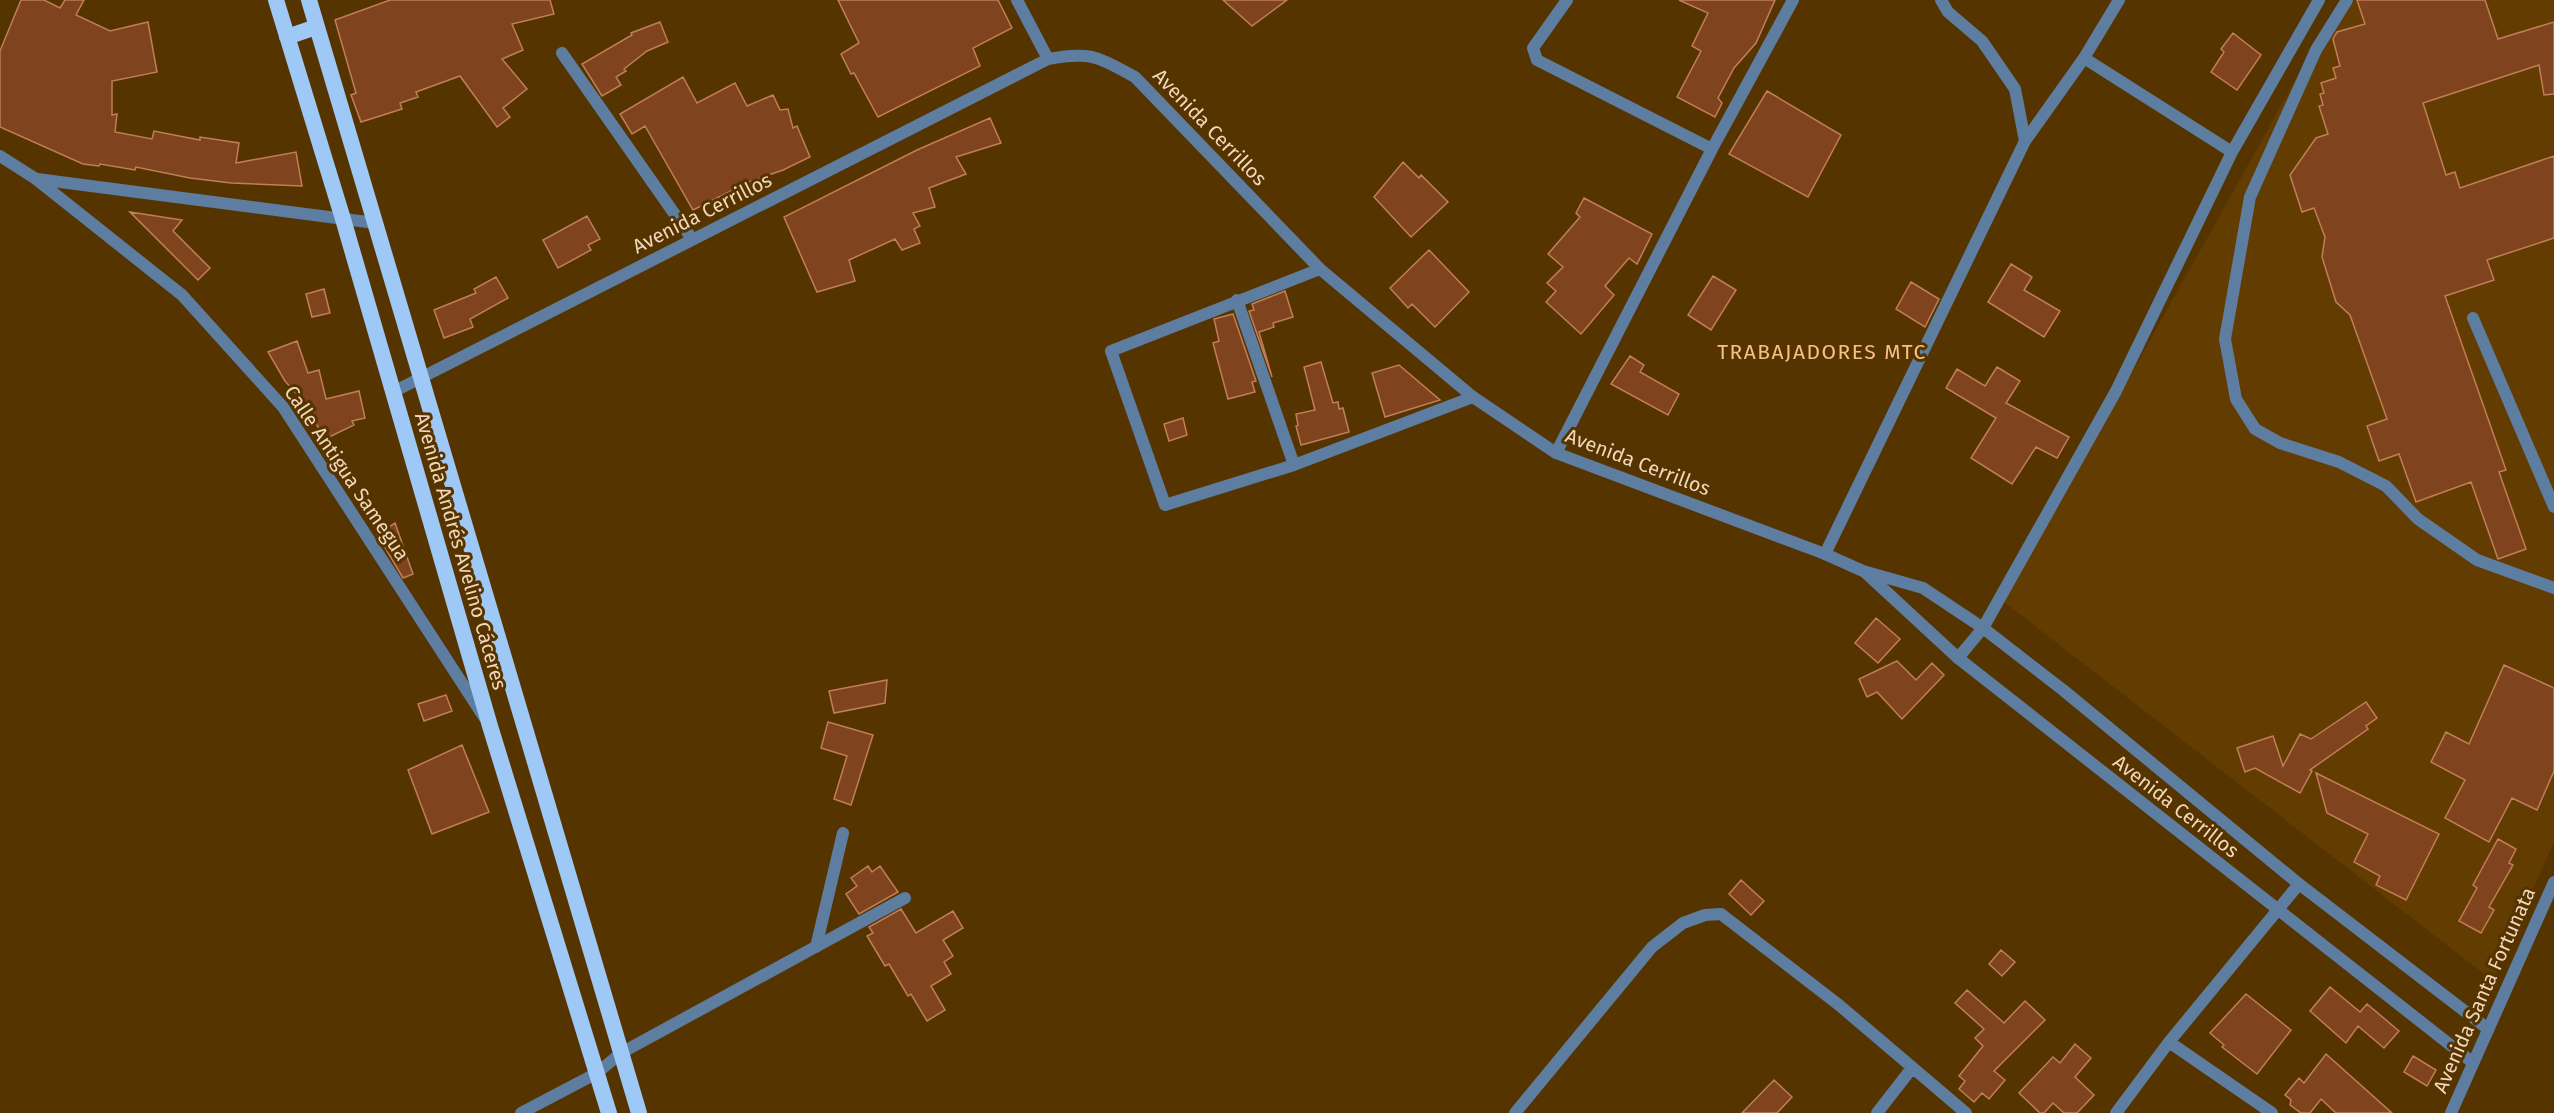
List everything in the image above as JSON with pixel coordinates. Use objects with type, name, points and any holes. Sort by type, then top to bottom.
[{"type":"highway","name":"Avenida Andrés Avelino Cáceres","points":[[276,0],[343,219],[490,726],[609,1113]]},
{"type":"highway","name":"Avenida Andrés Avelino Cáceres","points":[[309,0],[639,1113]]},
{"type":"highway","points":[[287,37],[316,27]]},
{"type":"street","points":[[1017,0],[1048,59]]},
{"type":"street","points":[[1567,0],[1533,48],[1537,60],[1712,149]]},
{"type":"street","points":[[1556,453],[1712,149],[1793,0]]},
{"type":"street","points":[[1941,0],[1948,12],[1982,41],[2015,89],[2025,141]]},
{"type":"street","points":[[1825,554],[2025,141],[2084,58],[2119,0]]},
{"type":"street","points":[[1958,658],[1983,628],[2115,391],[2232,152],[2319,0]]},
{"type":"street","points":[[2347,0],[2316,50],[2250,197],[2225,339],[2236,399],[2255,429],[2280,443],[2339,462],[2386,486],[2418,519],[2477,560],[2554,588]]},
{"type":"street","points":[[562,53],[692,239]]},
{"type":"street","name":"Avenida Cerrillos","points":[[393,392],[421,380],[692,239],[1048,59],[1077,54],[1101,59],[1135,77],[1320,269],[1473,397],[1556,453],[1825,554],[1863,571],[1923,588],[1983,628],[2063,690],[2299,884],[2488,1029]]},
{"type":"street","points":[[2084,58],[2232,152]]},
{"type":"street","name":"Calle Antigua Samegua","points":[[0,156],[36,179],[182,295],[283,407],[490,726]]},
{"type":"street","points":[[36,179],[375,224]]},
{"type":"street","points":[[1320,269],[1111,351],[1165,505],[1294,465],[1473,397]]},
{"type":"street","points":[[1237,300],[1294,465]]},
{"type":"street","points":[[2473,318],[2554,507]]},
{"type":"street","name":"Avenida Cerrillos","points":[[1863,571],[1958,658],[2472,1062]]},
{"type":"street","points":[[816,947],[843,833]]},
{"type":"street","name":"Avenida Santa Fortunata","points":[[2451,1113],[2554,882]]},
{"type":"street","points":[[2116,1113],[2169,1042],[2299,884]]},
{"type":"street","points":[[521,1113],[597,1073],[621,1053],[905,898]]},
{"type":"street","points":[[1515,1113],[1652,946],[1683,923],[1705,915],[1721,914],[1839,1005],[1966,1113]]},
{"type":"street","points":[[2169,1042],[2272,1113]]},
{"type":"street","points":[[1876,1113],[1912,1068]]},
{"type":"shaded area","points":[[2340,0],[2554,0],[2554,842],[2493,981],[2004,602]]},
{"type":"building","points":[[21,0],[44,0],[60,8],[65,0],[84,0],[76,15],[110,31],[148,22],[157,72],[112,81],[112,115],[117,114],[115,132],[152,139],[154,131],[200,140],[200,137],[239,143],[236,163],[296,152],[302,186],[231,183],[190,178],[136,167],[135,170],[100,164],[99,166],[83,164],[0,127],[0,51]]},
{"type":"building","points":[[390,0],[550,0],[554,14],[512,24],[523,50],[502,59],[527,89],[503,108],[510,117],[497,127],[460,76],[416,92],[418,97],[400,103],[402,109],[361,122],[351,95],[356,93],[335,20]]},
{"type":"building","points":[[838,0],[998,0],[1012,28],[973,48],[980,66],[878,117],[841,54],[859,43]]},
{"type":"building","points":[[1223,0],[1287,0],[1252,26]]},
{"type":"building","points":[[1679,0],[1775,0],[1756,43],[1734,68],[1718,98],[1722,103],[1715,117],[1677,97],[1701,51],[1692,46],[1708,13]]},
{"type":"building","points":[[2357,0],[2485,0],[2498,39],[2554,22],[2554,94],[2544,95],[2539,65],[2423,103],[2446,175],[2455,172],[2460,188],[2554,156],[2554,238],[2487,260],[2494,280],[2445,296],[2506,470],[2499,472],[2526,549],[2498,559],[2471,482],[2416,502],[2399,454],[2379,461],[2367,426],[2387,419],[2350,315],[2336,302],[2322,257],[2325,237],[2314,208],[2302,212],[2290,175],[2316,138],[2328,134],[2319,106],[2323,105],[2320,94],[2324,93],[2321,83],[2336,78],[2333,68],[2340,66],[2333,39],[2337,32],[2365,24]]},
{"type":"building","points":[[660,22],[668,42],[647,51],[624,69],[626,71],[616,77],[621,85],[602,96],[582,64],[632,35],[631,33]]},
{"type":"building","points":[[2233,33],[2261,55],[2237,90],[2211,72],[2224,52],[2221,49]]},
{"type":"building","points":[[683,77],[697,103],[735,83],[747,106],[773,95],[780,110],[788,109],[793,128],[797,126],[810,157],[749,182],[693,210],[645,126],[632,134],[620,114]]},
{"type":"building","points":[[1767,91],[1841,135],[1808,197],[1729,154]]},
{"type":"building","points":[[990,118],[1001,143],[956,157],[966,174],[929,188],[935,207],[913,213],[920,226],[914,229],[920,243],[902,250],[895,239],[849,260],[855,281],[817,292],[784,217],[917,150]]},
{"type":"building","points":[[1403,162],[1419,178],[1421,175],[1448,202],[1411,237],[1374,197]]},
{"type":"building","points":[[1584,198],[1652,234],[1637,264],[1629,258],[1605,286],[1614,295],[1581,334],[1546,302],[1556,291],[1547,283],[1563,267],[1548,254],[1580,217],[1576,213]]},
{"type":"building","points":[[130,212],[182,220],[173,231],[210,268],[198,280]]},
{"type":"building","points":[[587,216],[600,239],[588,245],[591,250],[558,268],[543,240]]},
{"type":"building","points":[[1429,250],[1469,292],[1435,327],[1412,304],[1408,308],[1390,288]]},
{"type":"building","points":[[2011,264],[2032,277],[2024,290],[2060,311],[2044,337],[1988,302]]},
{"type":"building","points":[[1713,276],[1736,290],[1711,330],[1688,315]]},
{"type":"building","points":[[496,277],[508,298],[470,319],[473,327],[444,338],[434,310],[476,293],[474,289]]},
{"type":"building","points":[[1911,282],[1939,299],[1925,327],[1896,309]]},
{"type":"building","points":[[324,289],[330,313],[312,317],[306,294]]},
{"type":"building","points":[[1285,291],[1293,317],[1273,323],[1274,327],[1259,332],[1272,377],[1249,311],[1254,310],[1252,304]]},
{"type":"building","points":[[1233,314],[1256,381],[1252,382],[1255,392],[1228,399],[1213,343],[1219,341],[1214,319]]},
{"type":"building","points":[[297,341],[308,373],[319,370],[326,399],[359,391],[365,418],[352,421],[354,425],[325,439],[303,401],[285,381],[268,352]]},
{"type":"building","points":[[1630,356],[1644,365],[1640,372],[1679,394],[1668,415],[1611,384]]},
{"type":"building","points":[[1321,362],[1333,403],[1338,402],[1339,409],[1343,408],[1349,432],[1301,445],[1296,426],[1298,425],[1296,414],[1315,410],[1304,367]]},
{"type":"building","points":[[1399,365],[1440,400],[1385,417],[1372,373]]},
{"type":"building","points":[[1997,367],[2020,381],[2006,403],[2069,437],[2057,458],[2036,447],[2012,484],[1971,458],[1996,418],[1946,388],[1957,369],[1985,386]]},
{"type":"building","points":[[1183,418],[1187,435],[1169,441],[1164,424]]},
{"type":"building","points":[[395,523],[413,574],[403,578],[377,534]]},
{"type":"building","points":[[1876,618],[1900,639],[1878,663],[1855,643]]},
{"type":"building","points":[[1897,661],[1916,680],[1932,663],[1944,675],[1902,719],[1877,692],[1867,697],[1859,679]]},
{"type":"building","points":[[2504,665],[2554,688],[2554,771],[2537,810],[2512,798],[2489,842],[2445,818],[2465,780],[2431,762],[2446,732],[2469,744]]},
{"type":"building","points":[[887,680],[885,703],[834,713],[829,691]]},
{"type":"building","points":[[446,695],[452,711],[424,721],[418,704]]},
{"type":"building","points":[[2366,702],[2377,718],[2366,726],[2368,729],[2310,770],[2312,771],[2300,793],[2255,768],[2245,772],[2237,748],[2273,736],[2283,766],[2300,734],[2311,739]]},
{"type":"building","points":[[828,722],[873,735],[851,805],[834,799],[847,756],[821,748]]},
{"type":"building","points":[[462,745],[489,812],[432,834],[408,770]]},
{"type":"building","points":[[2316,773],[2439,834],[2406,900],[2376,885],[2380,876],[2354,862],[2368,834],[2327,813]]},
{"type":"building","points":[[2498,839],[2516,849],[2509,863],[2513,865],[2489,907],[2494,910],[2481,933],[2459,921],[2477,888],[2473,885]]},
{"type":"building","points":[[868,866],[872,872],[880,866],[898,892],[859,914],[846,894],[857,886],[851,878]]},
{"type":"building","points":[[1741,880],[1764,901],[1751,915],[1729,894]]},
{"type":"building","points":[[901,909],[916,933],[953,911],[963,928],[943,940],[953,956],[944,962],[951,974],[931,986],[945,1010],[927,1021],[911,994],[908,996],[889,964],[885,966],[867,936],[873,933],[869,927]]},
{"type":"building","points":[[2001,950],[2015,962],[2002,976],[1989,964]]},
{"type":"building","points":[[2330,987],[2360,1012],[2367,1004],[2399,1031],[2384,1048],[2358,1026],[2346,1043],[2310,1011]]},
{"type":"building","points":[[1967,990],[2004,1023],[2025,1001],[2045,1020],[1994,1071],[2005,1080],[1989,1099],[1982,1093],[1974,1102],[1959,1089],[1965,1081],[1959,1076],[1983,1046],[1975,1038],[1984,1029],[1955,1003]]},
{"type":"building","points":[[2246,994],[2291,1030],[2257,1074],[2222,1047],[2224,1045],[2210,1033]]},
{"type":"building","points":[[2075,1044],[2091,1058],[2075,1077],[2094,1095],[2077,1113],[2064,1113],[2053,1103],[2044,1113],[2040,1113],[2019,1093],[2053,1057],[2060,1063]]},
{"type":"building","points":[[2326,1054],[2392,1113],[2336,1113],[2321,1099],[2310,1113],[2301,1113],[2290,1105],[2291,1100],[2285,1095],[2299,1078],[2304,1083]]},
{"type":"building","points":[[2413,1056],[2436,1070],[2427,1086],[2404,1072]]},
{"type":"building","points":[[1774,1080],[1792,1097],[1777,1113],[1742,1113]]},
{"type":"district","name":"TRABAJADORES MTC","points":[[1822,352]]}]
